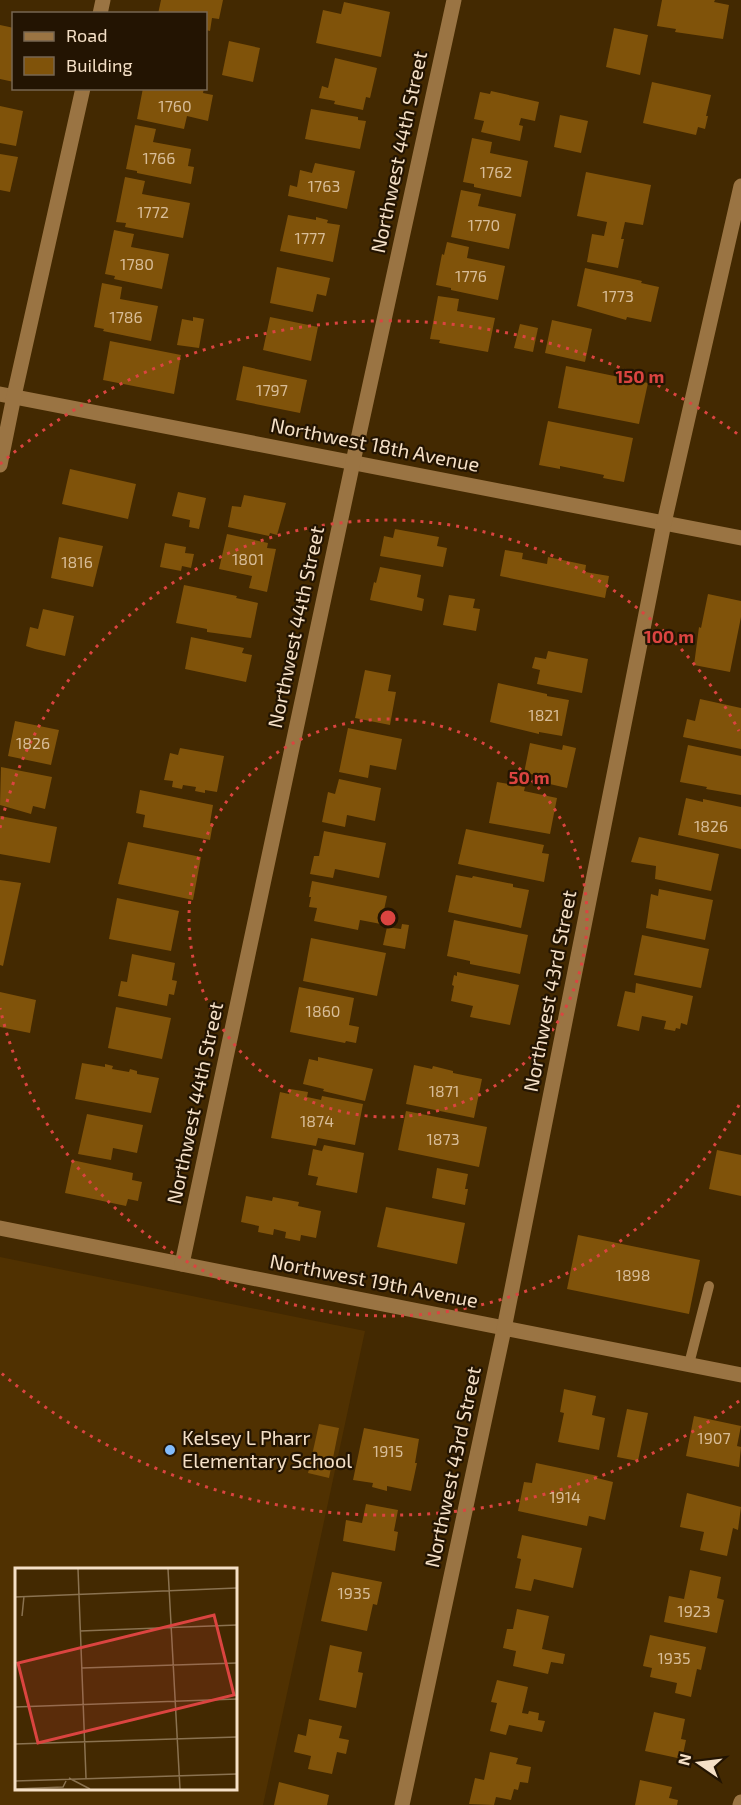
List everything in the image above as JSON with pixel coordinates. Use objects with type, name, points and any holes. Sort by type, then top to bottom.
[{"type":"street","name":"Northwest 44th Street","points":[[182,1264],[454,0]]},
{"type":"street","points":[[0,465],[7,395],[83,90]]},
{"type":"street","name":"Northwest 43rd Street","points":[[402,1805],[504,1329],[664,523],[741,186]]},
{"type":"street","name":"Northwest 18th Avenue","points":[[7,395],[741,538]]},
{"type":"street","name":"Northwest 19th Avenue","points":[[0,1228],[741,1375]]},
{"type":"lane","points":[[689,1364],[709,1286]]},
{"type":"shaded area","name":"Kelsey L Pharr Elementary School","points":[[0,1257],[365,1331],[263,1805],[0,1805]]},
{"type":"building","points":[[161,0],[223,0],[219,19],[212,18],[210,31],[207,30],[207,12],[158,12]]},
{"type":"building","points":[[662,0],[715,0],[714,2],[729,5],[723,39],[675,32],[676,29],[657,26]]},
{"type":"building","points":[[344,2],[390,12],[381,57],[316,43],[323,10],[341,14]]},
{"type":"building","points":[[0,25],[12,28],[12,82],[0,79]]},
{"type":"building","points":[[614,28],[648,35],[640,75],[606,67]]},
{"type":"building","points":[[229,41],[260,48],[253,82],[222,75]]},
{"type":"building","points":[[335,58],[377,68],[370,98],[366,97],[363,110],[334,104],[335,101],[319,98],[322,86],[328,88]]},
{"type":"building","points":[[652,82],[711,95],[705,129],[698,127],[696,135],[643,123]]},
{"type":"building","points":[[143,90],[204,90],[203,93],[213,95],[208,121],[187,116],[184,129],[137,119]]},
{"type":"building","points":[[491,91],[539,102],[535,121],[521,118],[519,125],[523,126],[520,141],[481,132],[484,121],[474,119],[480,92],[490,94]]},
{"type":"building","points":[[0,106],[23,111],[16,146],[0,143]]},
{"type":"building","points":[[311,109],[358,117],[358,120],[366,121],[360,149],[305,139]]},
{"type":"building","points":[[560,115],[588,121],[581,153],[554,147]]},
{"type":"building","points":[[135,125],[156,129],[153,142],[191,149],[188,166],[194,167],[191,184],[126,169]]},
{"type":"building","points":[[472,138],[492,142],[490,153],[528,161],[521,197],[474,187],[474,184],[463,182]]},
{"type":"building","points":[[0,154],[18,157],[10,192],[0,190]]},
{"type":"building","points":[[315,163],[355,171],[347,209],[288,196],[290,185],[297,187],[300,170],[312,173]]},
{"type":"building","points":[[586,172],[651,185],[643,225],[625,222],[618,268],[587,262],[592,234],[604,236],[607,222],[577,216]]},
{"type":"building","points":[[125,177],[145,181],[142,194],[190,203],[183,238],[125,227],[126,223],[116,222]]},
{"type":"building","points":[[461,190],[481,194],[478,206],[516,214],[509,249],[451,237]]},
{"type":"building","points":[[288,215],[316,220],[316,217],[328,220],[327,223],[340,225],[333,262],[280,251]]},
{"type":"building","points":[[114,230],[134,234],[131,247],[169,254],[162,289],[114,279],[115,276],[105,274]]},
{"type":"building","points":[[447,242],[469,247],[467,258],[505,266],[498,300],[436,285],[442,254],[444,255]]},
{"type":"building","points":[[277,267],[330,278],[326,296],[317,294],[313,312],[270,303]]},
{"type":"building","points":[[585,268],[659,287],[651,322],[627,317],[626,320],[577,306]]},
{"type":"building","points":[[102,283],[122,287],[120,299],[158,306],[151,341],[94,327]]},
{"type":"building","points":[[438,296],[459,299],[457,311],[495,318],[488,352],[439,343],[440,340],[430,339]]},
{"type":"building","points":[[193,317],[204,319],[199,348],[177,345],[182,319],[193,321]]},
{"type":"building","points":[[270,317],[318,327],[311,361],[263,350]]},
{"type":"building","points":[[552,320],[592,329],[585,362],[545,353]]},
{"type":"building","points":[[520,324],[538,328],[533,352],[514,348]]},
{"type":"building","points":[[110,341],[181,355],[174,394],[103,380]]},
{"type":"building","points":[[243,366],[307,380],[300,413],[236,400]]},
{"type":"building","points":[[566,366],[648,383],[639,424],[558,408]]},
{"type":"building","points":[[548,421],[633,438],[624,482],[603,478],[604,475],[560,466],[560,469],[539,465]]},
{"type":"building","points":[[70,469],[136,484],[128,519],[62,504]]},
{"type":"building","points":[[178,492],[206,498],[199,529],[189,527],[190,520],[172,516]]},
{"type":"building","points":[[244,495],[286,503],[277,535],[270,533],[269,536],[228,527],[232,506],[241,507]]},
{"type":"building","points":[[395,529],[439,537],[437,546],[447,548],[443,567],[380,556],[384,536],[393,538]]},
{"type":"building","points":[[227,534],[268,543],[267,548],[276,549],[267,592],[249,588],[252,576],[219,569]]},
{"type":"building","points":[[59,537],[103,546],[93,587],[51,578]]},
{"type":"building","points":[[165,543],[186,547],[185,553],[194,554],[191,568],[182,566],[181,571],[160,567]]},
{"type":"building","points":[[505,550],[523,553],[522,559],[547,564],[548,557],[586,565],[585,572],[609,576],[605,598],[500,576]]},
{"type":"building","points":[[380,567],[421,575],[417,597],[424,599],[422,611],[370,600]]},
{"type":"building","points":[[184,585],[237,596],[236,598],[258,603],[251,638],[207,632],[207,629],[176,623]]},
{"type":"building","points":[[708,594],[741,601],[741,617],[730,672],[694,665],[699,627],[701,628]]},
{"type":"building","points":[[449,595],[475,599],[473,608],[480,609],[476,631],[443,625]]},
{"type":"building","points":[[43,609],[74,616],[65,656],[26,646],[30,627],[38,629]]},
{"type":"building","points":[[191,637],[244,648],[242,653],[252,655],[246,682],[185,669]]},
{"type":"building","points":[[548,651],[588,659],[582,693],[537,684],[540,670],[532,668],[535,657],[546,659]]},
{"type":"building","points":[[365,670],[391,675],[388,691],[396,692],[390,725],[355,718]]},
{"type":"building","points":[[498,683],[569,700],[562,736],[539,732],[539,734],[490,722]]},
{"type":"building","points":[[700,699],[741,708],[741,749],[683,737],[687,719],[695,721]]},
{"type":"building","points":[[15,721],[59,730],[51,765],[8,756]]},
{"type":"building","points":[[348,728],[402,739],[396,770],[370,765],[368,778],[339,772]]},
{"type":"building","points":[[530,743],[562,750],[563,745],[576,748],[567,788],[541,782],[542,776],[524,773]]},
{"type":"building","points":[[688,745],[741,756],[741,795],[680,782]]},
{"type":"building","points":[[180,748],[224,756],[217,792],[195,791],[196,787],[183,785],[182,789],[172,787],[173,781],[164,780],[170,753],[178,755]]},
{"type":"building","points":[[1,767],[52,777],[45,809],[33,806],[31,814],[0,805]]},
{"type":"building","points":[[339,779],[381,788],[375,821],[347,815],[345,827],[322,822],[328,792],[335,794]]},
{"type":"building","points":[[497,782],[525,787],[524,791],[557,798],[550,834],[489,823]]},
{"type":"building","points":[[140,790],[213,805],[210,840],[143,827],[145,815],[136,813]]},
{"type":"building","points":[[686,798],[741,807],[741,849],[678,835]]},
{"type":"building","points":[[0,816],[57,827],[50,863],[0,854]]},
{"type":"building","points":[[466,829],[544,845],[542,853],[549,854],[544,882],[458,864]]},
{"type":"building","points":[[324,831],[386,843],[379,878],[335,869],[333,878],[310,874],[314,856],[319,856]]},
{"type":"building","points":[[639,837],[719,854],[711,891],[655,879],[656,866],[631,862]]},
{"type":"building","points":[[128,842],[201,857],[193,900],[118,884]]},
{"type":"building","points":[[456,875],[513,884],[513,887],[529,890],[521,928],[448,912]]},
{"type":"building","points":[[0,880],[21,883],[3,966],[0,965]]},
{"type":"building","points":[[312,881],[387,896],[381,924],[360,920],[358,930],[314,921],[317,908],[309,907]]},
{"type":"building","points":[[659,889],[713,900],[705,940],[646,928],[651,894],[658,896]]},
{"type":"building","points":[[117,898],[179,911],[171,951],[109,939]]},
{"type":"building","points":[[454,920],[528,935],[520,974],[470,964],[470,961],[447,956]]},
{"type":"building","points":[[402,924],[409,925],[405,949],[383,945],[387,927],[401,929]]},
{"type":"building","points":[[642,935],[709,949],[701,988],[634,975]]},
{"type":"building","points":[[311,938],[386,953],[377,996],[303,981]]},
{"type":"building","points":[[132,954],[175,963],[172,980],[177,981],[174,995],[169,994],[167,1006],[118,996],[121,981],[127,982]]},
{"type":"building","points":[[457,972],[519,985],[510,1025],[470,1017],[473,1006],[451,1001],[454,975],[457,976]]},
{"type":"building","points":[[636,983],[693,996],[687,1025],[681,1023],[680,1029],[676,1028],[675,1031],[664,1029],[666,1021],[642,1016],[639,1031],[617,1026],[625,991],[635,993]]},
{"type":"building","points":[[299,987],[354,998],[349,1025],[359,1027],[356,1043],[346,1041],[345,1043],[290,1032]]},
{"type":"building","points":[[0,992],[36,1000],[30,1033],[0,1027]]},
{"type":"building","points":[[116,1007],[171,1018],[162,1059],[108,1048]]},
{"type":"building","points":[[318,1057],[373,1069],[365,1101],[303,1084],[309,1059],[318,1061]]},
{"type":"building","points":[[82,1063],[105,1067],[105,1064],[113,1066],[112,1069],[129,1072],[130,1069],[137,1071],[137,1074],[159,1078],[151,1113],[75,1099]]},
{"type":"building","points":[[414,1065],[432,1069],[433,1066],[482,1079],[474,1118],[406,1104]]},
{"type":"building","points":[[290,1089],[308,1092],[307,1097],[321,1100],[322,1096],[363,1104],[355,1145],[318,1138],[316,1146],[271,1138],[280,1092],[289,1094]]},
{"type":"building","points":[[406,1111],[487,1127],[479,1167],[398,1150]]},
{"type":"building","points":[[87,1114],[143,1125],[137,1153],[113,1148],[111,1160],[78,1154]]},
{"type":"building","points":[[324,1145],[364,1153],[357,1193],[316,1185],[318,1177],[308,1175],[313,1149],[322,1151]]},
{"type":"building","points":[[717,1150],[741,1155],[741,1196],[709,1189]]},
{"type":"building","points":[[72,1160],[133,1173],[132,1180],[142,1182],[138,1201],[128,1199],[126,1206],[65,1193]]},
{"type":"building","points":[[437,1168],[468,1174],[465,1205],[432,1198]]},
{"type":"building","points":[[246,1196],[272,1201],[273,1197],[299,1202],[298,1206],[321,1211],[316,1238],[301,1235],[300,1241],[285,1238],[286,1232],[274,1229],[273,1235],[258,1232],[259,1226],[241,1222]]},
{"type":"building","points":[[386,1207],[465,1223],[457,1264],[377,1247]]},
{"type":"building","points":[[578,1235],[700,1260],[689,1314],[567,1289]]},
{"type":"building","points":[[564,1389],[596,1396],[592,1415],[605,1418],[599,1450],[558,1442],[564,1413],[560,1412]]},
{"type":"building","points":[[627,1409],[648,1413],[638,1461],[617,1457]]},
{"type":"building","points":[[694,1416],[741,1426],[737,1446],[741,1447],[739,1467],[686,1456]]},
{"type":"building","points":[[319,1424],[339,1428],[329,1478],[308,1473]]},
{"type":"building","points":[[364,1428],[419,1439],[411,1491],[387,1486],[387,1491],[372,1487],[373,1483],[353,1480]]},
{"type":"building","points":[[536,1463],[598,1476],[597,1478],[613,1482],[605,1520],[589,1516],[587,1526],[518,1511],[524,1482],[532,1483]]},
{"type":"building","points":[[687,1493],[741,1507],[738,1530],[733,1528],[727,1556],[700,1550],[704,1532],[680,1527]]},
{"type":"building","points":[[366,1504],[398,1510],[394,1531],[398,1532],[395,1551],[343,1541],[346,1520],[362,1523]]},
{"type":"building","points":[[522,1535],[582,1548],[573,1588],[534,1579],[531,1591],[515,1588],[521,1559],[517,1558]]},
{"type":"building","points":[[690,1570],[721,1577],[717,1598],[724,1600],[717,1633],[664,1622],[669,1596],[684,1599]]},
{"type":"building","points":[[332,1572],[382,1582],[377,1605],[373,1604],[367,1631],[321,1621]]},
{"type":"building","points":[[517,1609],[549,1616],[542,1649],[565,1654],[563,1664],[551,1662],[548,1674],[513,1666],[516,1651],[503,1648],[507,1629],[513,1629]]},
{"type":"building","points":[[650,1635],[706,1647],[701,1670],[697,1669],[691,1697],[675,1693],[677,1683],[650,1677],[652,1668],[643,1666]]},
{"type":"building","points":[[330,1645],[362,1652],[358,1672],[363,1673],[356,1708],[319,1700]]},
{"type":"building","points":[[497,1680],[528,1687],[522,1713],[528,1714],[529,1711],[539,1713],[538,1720],[545,1721],[542,1732],[509,1725],[506,1735],[490,1731],[497,1703],[491,1702]]},
{"type":"building","points":[[654,1712],[685,1719],[681,1739],[686,1740],[682,1759],[645,1751]]},
{"type":"building","points":[[309,1719],[342,1726],[339,1738],[349,1740],[346,1754],[337,1752],[332,1774],[308,1769],[311,1756],[294,1752],[298,1734],[306,1736]]},
{"type":"building","points":[[490,1752],[518,1758],[516,1764],[531,1767],[528,1783],[520,1782],[518,1790],[514,1789],[511,1800],[496,1797],[494,1805],[469,1804],[475,1778],[484,1780]]},
{"type":"building","points":[[640,1780],[672,1787],[669,1798],[678,1800],[677,1805],[635,1805]]},
{"type":"building","points":[[279,1782],[329,1795],[327,1805],[274,1805]]},
{"type":"place","name":"Kelsey L Pharr Elementary School","points":[[170,1450]]}]
